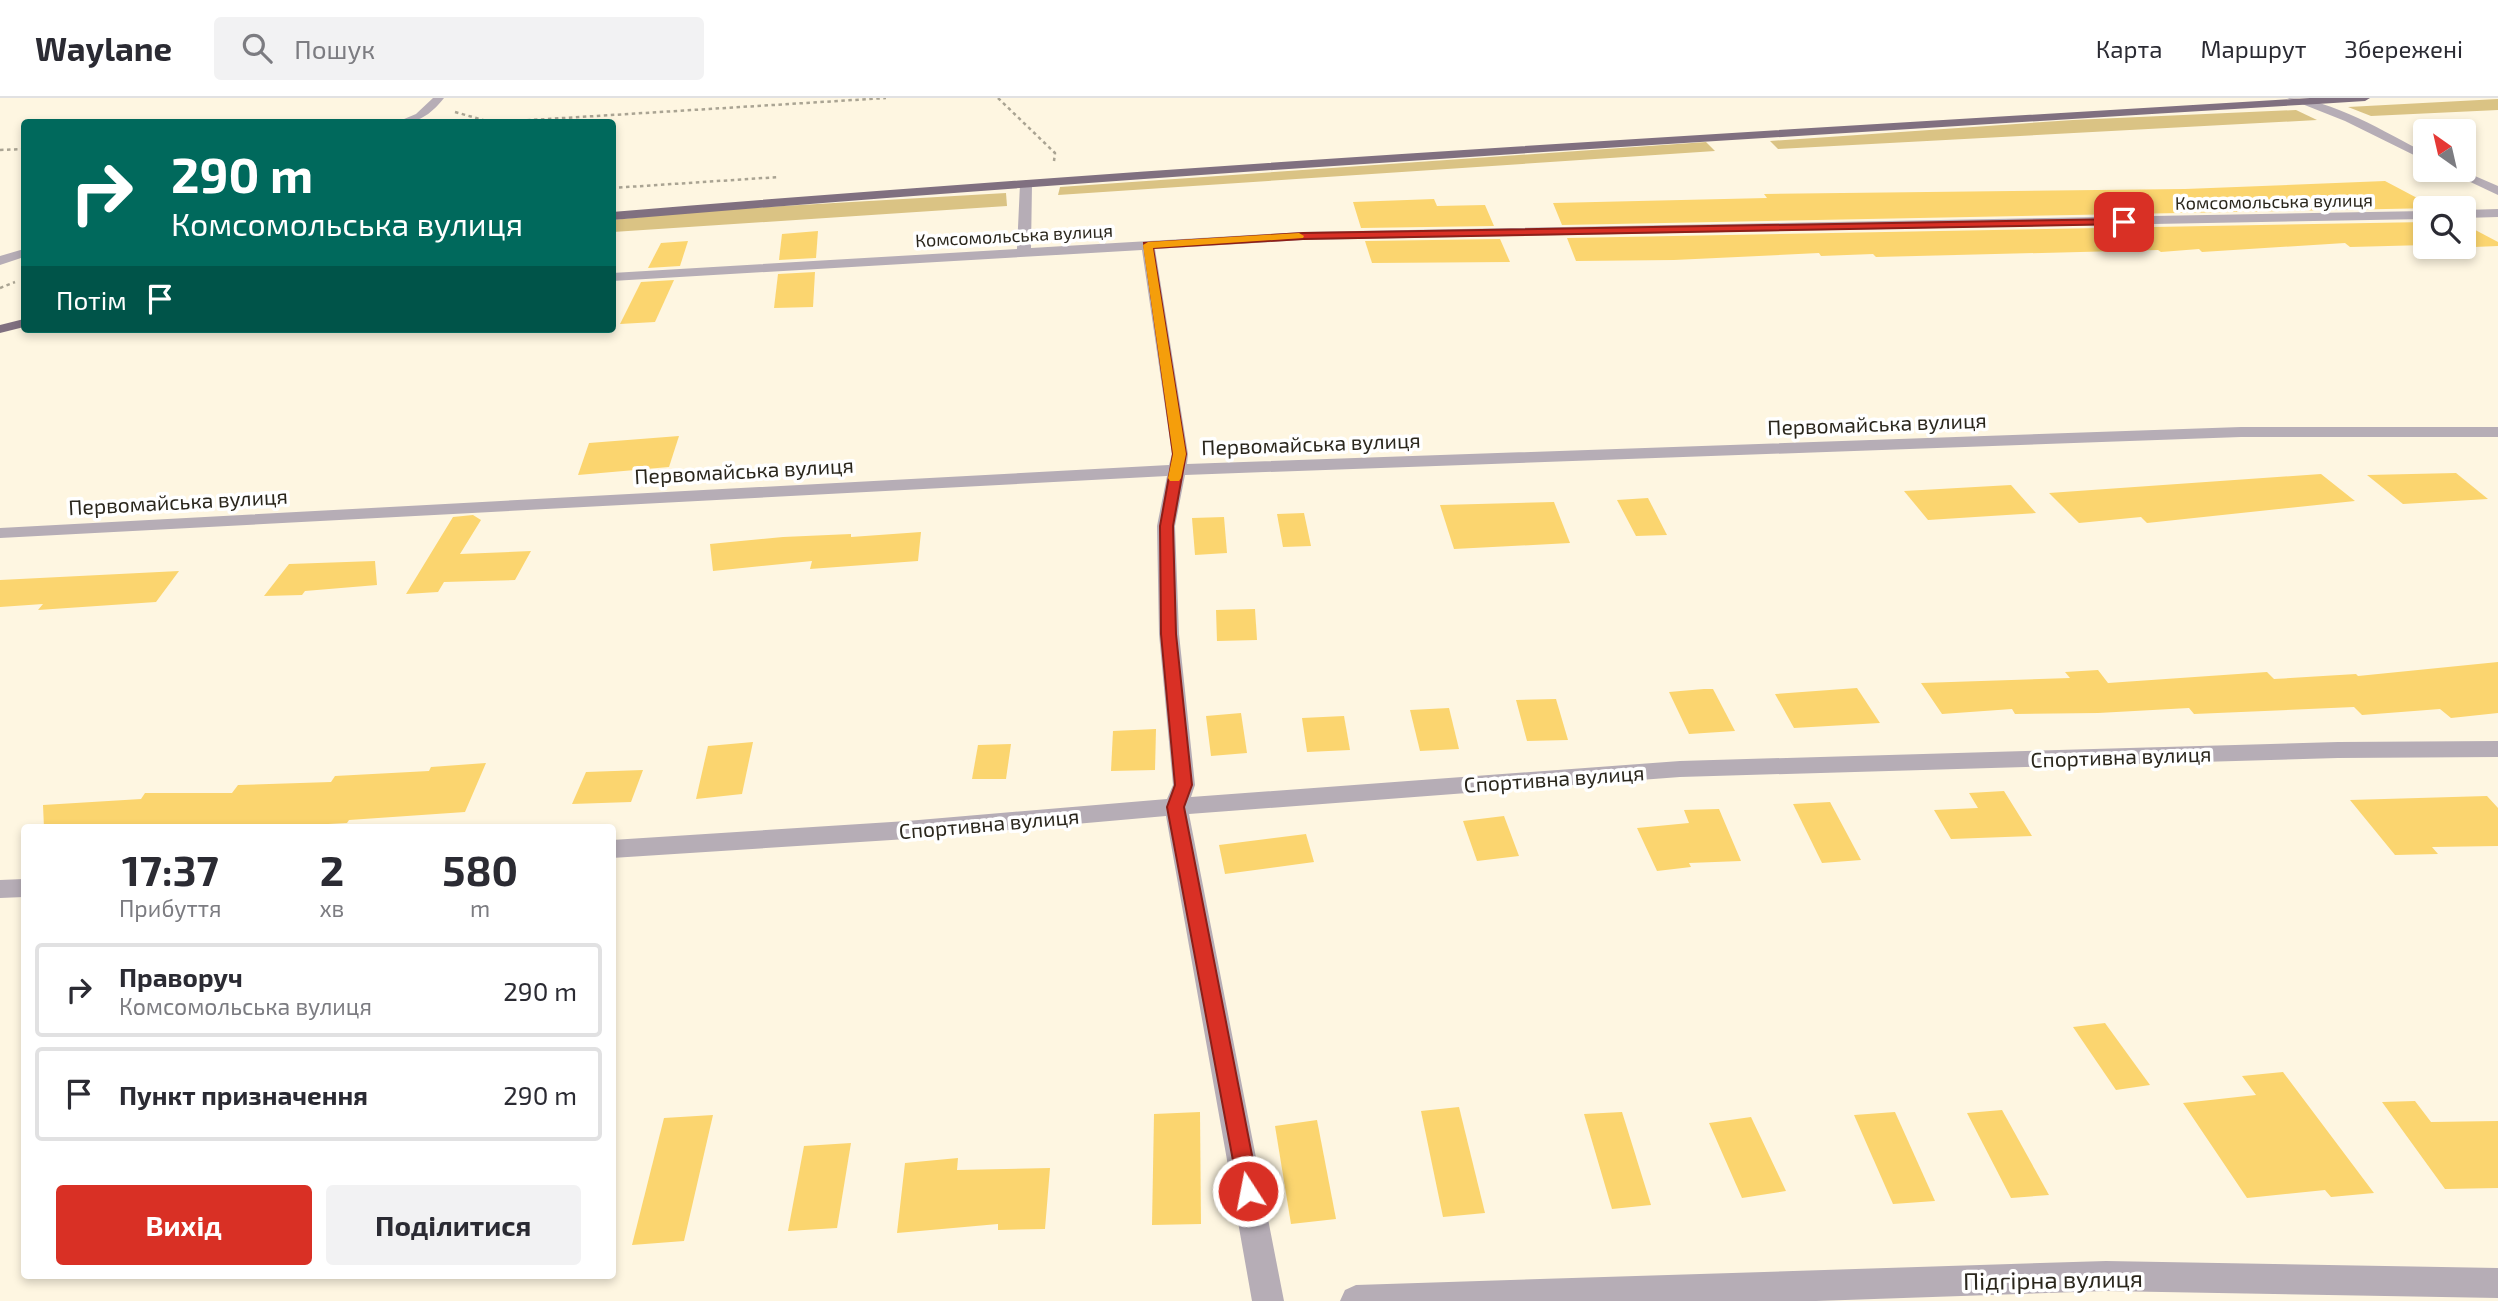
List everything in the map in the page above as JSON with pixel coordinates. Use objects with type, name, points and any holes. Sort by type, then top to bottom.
[{"type":"main road","points":[[616,216],[1520,149],[2297,100],[2365,98]]},
{"type":"main road","points":[[0,329],[21,324]]},
{"type":"street","points":[[412,119],[420,116],[439,98]]},
{"type":"street","points":[[2297,100],[2348,119],[2413,152]]},
{"type":"street","points":[[2476,181],[2498,191]]},
{"type":"street","points":[[1024,253],[1026,184]]},
{"type":"street","points":[[2476,214],[2498,213]]},
{"type":"street","name":"Комсомольська вулиця","points":[[616,277],[1303,236],[2413,215]]},
{"type":"street","points":[[1148,245],[1180,454],[1166,526],[1169,634],[1184,785],[1176,807],[1268,1301]]},
{"type":"street","points":[[0,261],[21,254]]},
{"type":"street","name":"Первомайська вулиця","points":[[0,533],[1176,470],[2241,432],[2498,432]]},
{"type":"street","name":"Спортивна вулиця","points":[[616,849],[907,830],[1680,769],[2337,750],[2498,749]]},
{"type":"street","points":[[0,890],[21,888]]},
{"type":"street","name":"Підгірна вулиця","points":[[1356,1301],[2106,1276],[2498,1283]]},
{"type":"path","points":[[547,119],[886,98]]},
{"type":"path","points":[[998,98],[1055,153],[1051,183]]},
{"type":"path","points":[[0,149],[21,149]]},
{"type":"shaded area","points":[[2498,99],[2498,110],[2371,116],[2348,107]]},
{"type":"shaded area","points":[[2296,110],[2317,120],[1778,149],[1770,141],[2073,120]]},
{"type":"shaded area","points":[[1706,142],[1715,151],[1058,195],[1060,187]]},
{"type":"shaded area","points":[[1006,193],[1007,206],[616,232],[616,220],[698,211]]},
{"type":"building","points":[[2385,181],[2413,196],[2413,208],[1562,225],[1553,203],[1767,198],[1764,194],[2185,189]]},
{"type":"building","points":[[1434,199],[1437,206],[1485,205],[1494,226],[1361,228],[1353,202]]},
{"type":"building","points":[[2413,222],[2413,245],[2350,247],[2345,243],[2202,252],[2199,249],[1876,257],[1873,254],[1821,256],[1819,253],[1674,260],[1576,261],[1567,238]]},
{"type":"building","points":[[2476,230],[2498,242],[2498,246],[2476,247]]},
{"type":"building","points":[[818,231],[816,258],[779,260],[782,234]]},
{"type":"building","points":[[1500,239],[1510,262],[1372,263],[1365,241]]},
{"type":"building","points":[[688,241],[680,266],[648,268],[661,243]]},
{"type":"building","points":[[815,272],[813,307],[774,308],[778,274]]},
{"type":"building","points":[[674,280],[655,322],[620,324],[641,282]]},
{"type":"building","points":[[679,436],[669,467],[578,475],[589,443]]},
{"type":"building","points":[[2456,473],[2488,499],[2403,504],[2367,475]]},
{"type":"building","points":[[2321,474],[2355,501],[2147,523],[2141,517],[2079,523],[2049,493]]},
{"type":"building","points":[[2011,485],[2036,513],[1928,520],[1904,491]]},
{"type":"building","points":[[1648,498],[1667,535],[1636,536],[1617,500]]},
{"type":"building","points":[[1554,502],[1570,543],[1454,549],[1440,505]]},
{"type":"building","points":[[1304,513],[1311,546],[1283,547],[1277,514]]},
{"type":"building","points":[[473,515],[481,520],[460,554],[531,551],[515,580],[444,582],[438,592],[406,594],[453,517]]},
{"type":"building","points":[[1224,517],[1227,553],[1195,555],[1192,518]]},
{"type":"building","points":[[921,532],[918,561],[810,569],[812,561],[713,571],[710,544],[783,537],[851,534],[851,537]]},
{"type":"building","points":[[375,561],[377,585],[305,591],[302,595],[264,596],[289,564]]},
{"type":"building","points":[[179,571],[156,602],[38,610],[43,604],[0,607],[0,580]]},
{"type":"building","points":[[1255,609],[1257,640],[1217,641],[1216,610]]},
{"type":"building","points":[[2498,662],[2498,713],[2451,718],[2440,709],[2362,715],[2354,707],[2194,714],[2189,708],[2015,714],[2012,709],[1942,714],[1921,683],[2070,678],[2065,672],[2098,670],[2108,683],[2267,672],[2274,679],[2358,676]]},
{"type":"building","points":[[1857,688],[1880,723],[1794,728],[1775,694]]},
{"type":"building","points":[[1713,689],[1735,731],[1689,734],[1669,692]]},
{"type":"building","points":[[1556,699],[1568,740],[1527,741],[1516,700]]},
{"type":"building","points":[[1449,708],[1459,749],[1420,751],[1410,710]]},
{"type":"building","points":[[1241,713],[1247,753],[1211,756],[1206,716]]},
{"type":"building","points":[[1344,716],[1350,750],[1307,752],[1302,718]]},
{"type":"building","points":[[1156,729],[1155,770],[1111,771],[1113,731]]},
{"type":"building","points":[[753,742],[742,794],[696,799],[708,746]]},
{"type":"building","points":[[1011,744],[1006,779],[972,779],[978,745]]},
{"type":"building","points":[[486,763],[465,812],[349,820],[347,823],[328,824],[44,824],[43,805],[141,799],[145,793],[232,793],[238,785],[331,782],[335,776],[429,771],[431,767]]},
{"type":"building","points":[[643,770],[631,802],[572,804],[586,772]]},
{"type":"building","points":[[2004,791],[2032,836],[1951,839],[1934,810],[1978,808],[1969,793]]},
{"type":"building","points":[[2487,796],[2498,808],[2498,846],[2432,847],[2438,854],[2395,855],[2350,800]]},
{"type":"building","points":[[1830,802],[1861,860],[1822,863],[1793,804]]},
{"type":"building","points":[[1719,809],[1741,861],[1689,863],[1691,867],[1657,871],[1637,828],[1689,823],[1684,810]]},
{"type":"building","points":[[1504,816],[1519,856],[1477,861],[1463,821]]},
{"type":"building","points":[[1306,834],[1314,862],[1225,874],[1219,845]]},
{"type":"building","points":[[2105,1023],[2150,1085],[2116,1090],[2073,1027]]},
{"type":"building","points":[[2283,1072],[2374,1193],[2331,1197],[2325,1190],[2247,1198],[2183,1103],[2256,1095],[2242,1076]]},
{"type":"building","points":[[2415,1101],[2431,1122],[2498,1121],[2498,1188],[2445,1189],[2382,1102]]},
{"type":"building","points":[[1459,1107],[1485,1213],[1443,1217],[1421,1111]]},
{"type":"building","points":[[2002,1110],[2049,1195],[2011,1198],[1967,1113]]},
{"type":"building","points":[[1200,1112],[1201,1224],[1152,1225],[1154,1114]]},
{"type":"building","points":[[1622,1112],[1651,1205],[1612,1209],[1584,1114]]},
{"type":"building","points":[[1895,1112],[1935,1201],[1893,1204],[1854,1115]]},
{"type":"building","points":[[713,1115],[684,1241],[632,1245],[664,1118]]},
{"type":"building","points":[[1751,1117],[1786,1191],[1742,1198],[1709,1123]]},
{"type":"building","points":[[1317,1120],[1336,1219],[1291,1224],[1275,1126]]},
{"type":"building","points":[[851,1143],[837,1228],[788,1231],[804,1146]]},
{"type":"building","points":[[958,1158],[957,1170],[1050,1168],[1045,1229],[998,1230],[998,1224],[897,1233],[905,1163]]},
{"type":"slow traffic","points":[[1175,478],[1180,454],[1148,245],[1299,236]]},
{"type":"route","points":[[1248,1191],[1176,807],[1184,785],[1169,634],[1166,526],[1180,454],[1148,245],[1249,237],[2124,222]]}]
